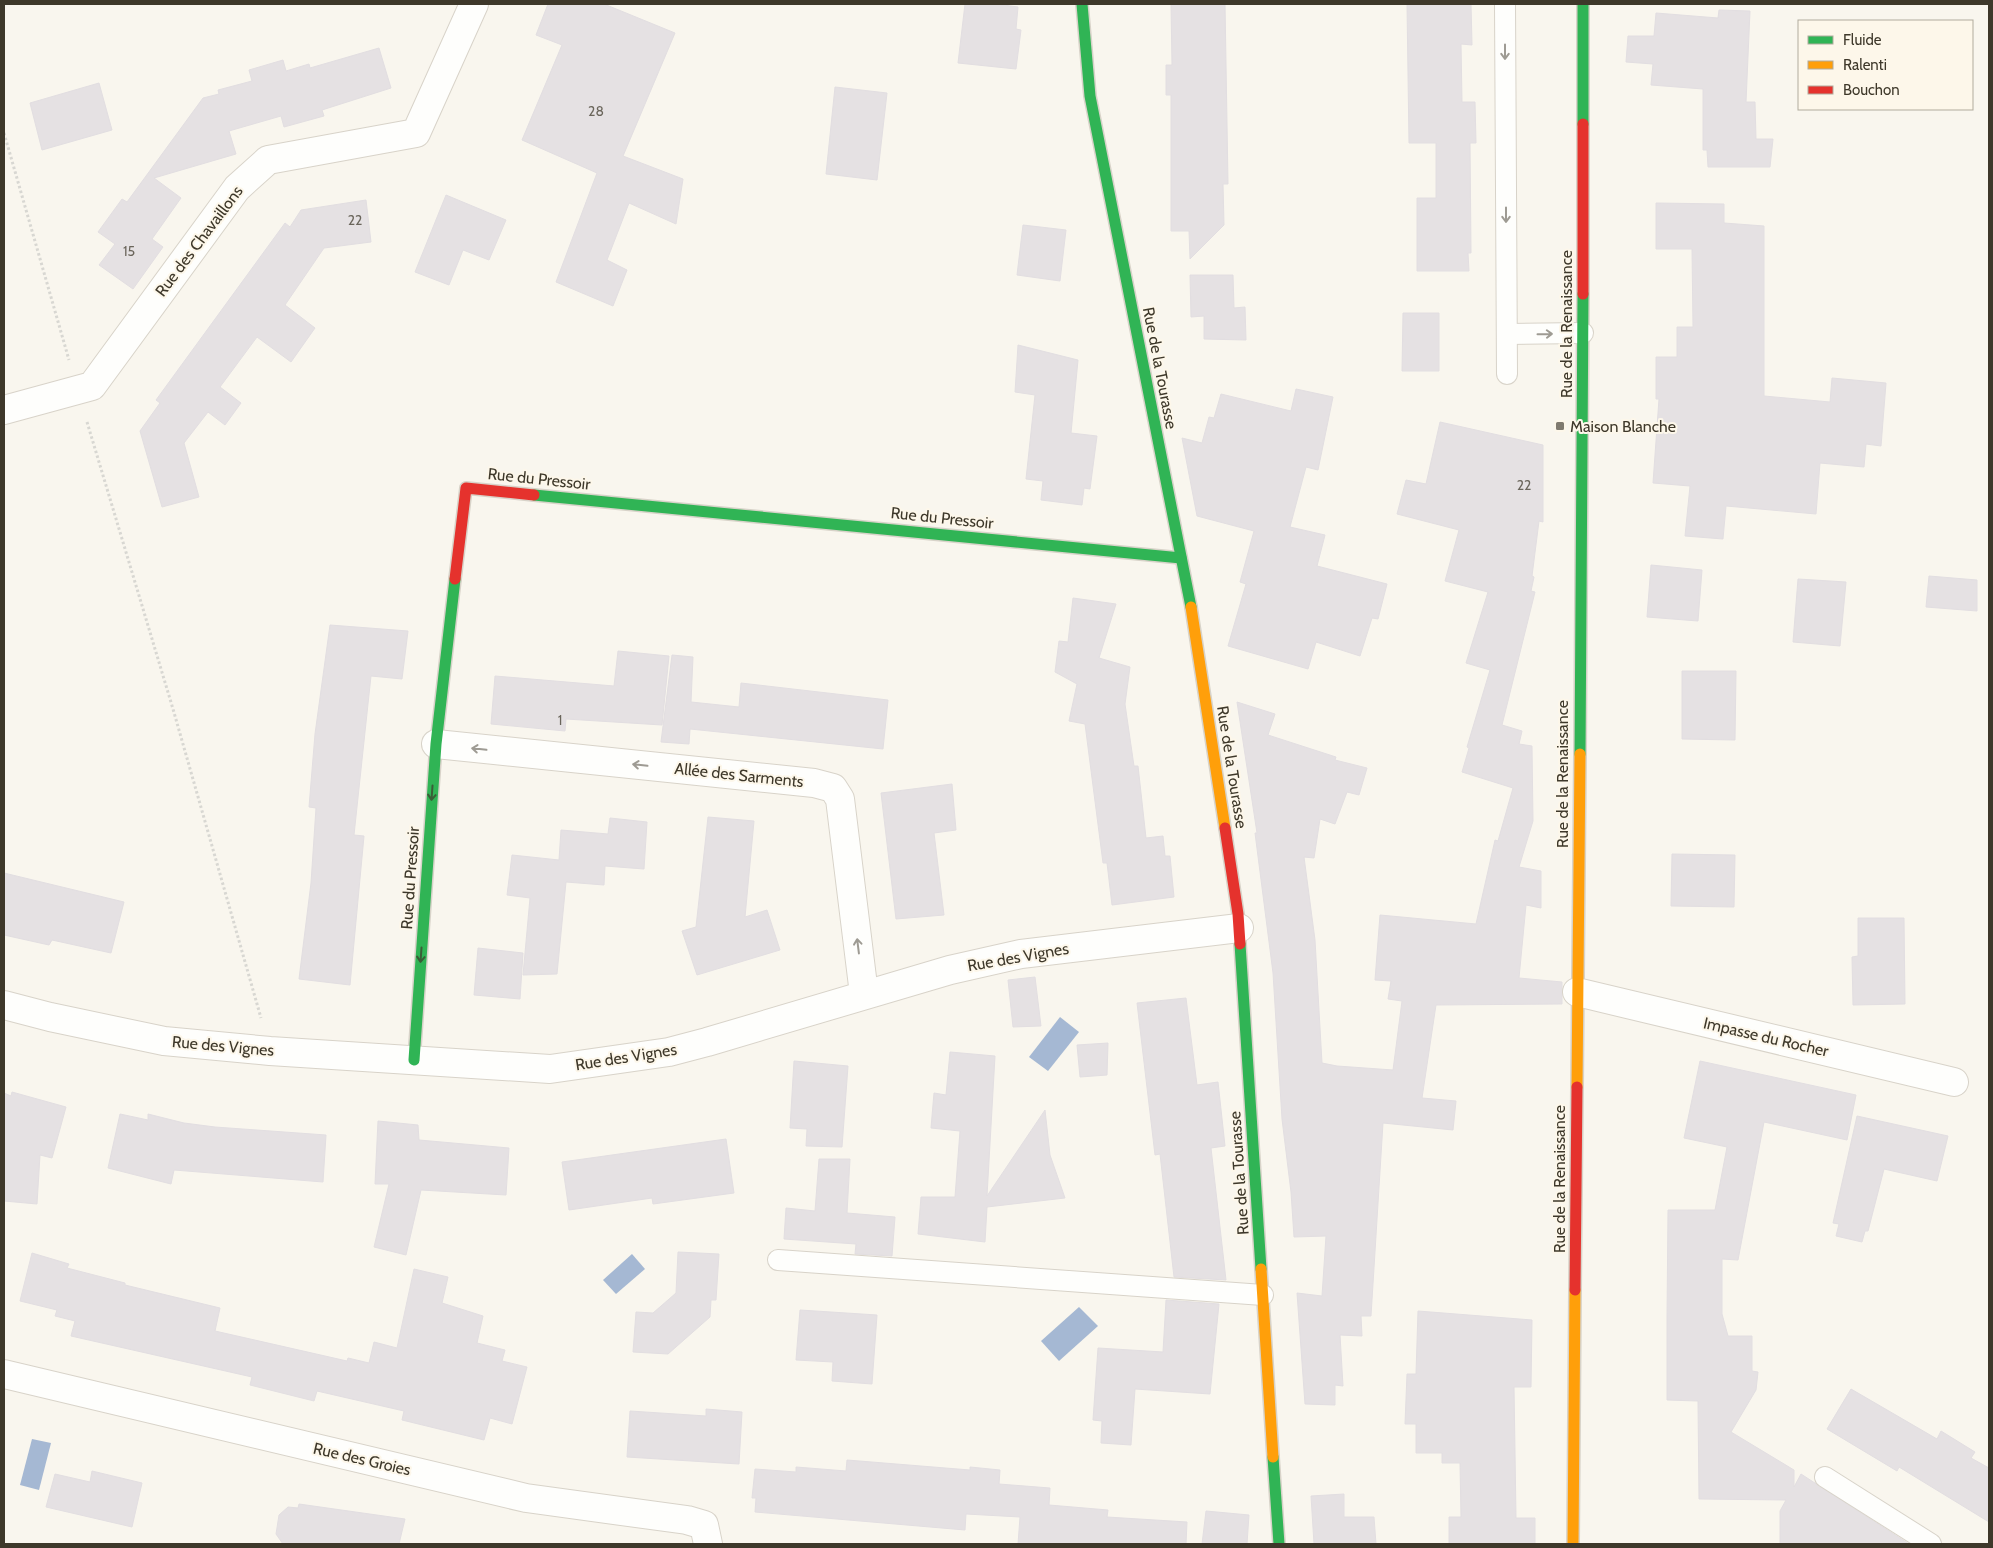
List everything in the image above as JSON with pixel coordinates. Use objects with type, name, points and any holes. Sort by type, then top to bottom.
[{"type":"street","name":"Rue des Chavaillons","points":[[4,410],[92,386],[237,188],[268,160],[416,133],[474,4]]},
{"type":"street","name":"Rue de la Tourasse","points":[[1082,4],[1090,96],[1193,618],[1239,928],[1279,1544]]},
{"type":"street","name":"Rue de la Renaissance","points":[[1572,1544],[1583,333],[1583,4]]},
{"type":"street","name":"Rue du Pressoir","points":[[414,1060],[436,744],[466,488],[1181,558]]},
{"type":"street","name":"Allée des Sarments","points":[[436,744],[814,783],[833,788],[840,799],[864,994]]},
{"type":"street","name":"Rue des Vignes","points":[[4,1005],[50,1017],[164,1041],[270,1051],[550,1068],[669,1052],[950,970],[1022,954],[1239,928]]},
{"type":"street","name":"Impasse du Rocher","points":[[1577,992],[1954,1082]]},
{"type":"street","name":"Rue des Groies","points":[[4,1374],[526,1498],[687,1520],[704,1525],[708,1544]]},
{"type":"lane","points":[[1505,4],[1507,374]]},
{"type":"lane","points":[[1506,334],[1583,333]]},
{"type":"lane","points":[[778,1260],[1264,1295]]},
{"type":"lane","points":[[1825,1477],[1931,1544]]},
{"type":"path","points":[[4,133],[173,709],[270,1051]]},
{"type":"water","points":[[1060,1017],[1079,1032],[1048,1071],[1029,1057]]},
{"type":"water","points":[[632,1254],[645,1269],[616,1294],[603,1280]]},
{"type":"water","points":[[1079,1307],[1098,1326],[1059,1361],[1041,1341]]},
{"type":"water","points":[[32,1439],[51,1443],[39,1490],[20,1485]]},
{"type":"building","points":[[548,4],[604,4],[675,33],[623,156],[683,179],[676,224],[629,203],[607,260],[627,270],[613,306],[556,282],[597,173],[522,140],[562,45],[536,35]]},
{"type":"building","points":[[965,4],[996,4],[1018,7],[1016,29],[1021,30],[1016,69],[958,63]]},
{"type":"building","points":[[1171,4],[1225,4],[1228,184],[1223,184],[1224,225],[1190,259],[1189,231],[1171,231],[1171,95],[1166,95],[1166,65],[1172,65]]},
{"type":"building","points":[[1407,4],[1471,4],[1472,45],[1461,44],[1462,102],[1475,102],[1476,143],[1470,143],[1471,253],[1468,253],[1469,271],[1417,271],[1417,198],[1436,198],[1436,143],[1409,143]]},
{"type":"building","points":[[1719,10],[1750,11],[1746,102],[1755,102],[1756,139],[1773,139],[1770,167],[1708,167],[1707,150],[1703,150],[1703,89],[1651,85],[1653,64],[1626,62],[1628,36],[1654,36],[1656,13],[1718,18]]},
{"type":"building","points":[[379,48],[391,88],[322,110],[324,116],[284,127],[281,116],[229,131],[236,154],[154,178],[181,198],[152,239],[163,247],[133,289],[99,265],[115,244],[98,232],[122,199],[127,202],[203,98],[219,94],[218,90],[252,81],[249,70],[283,60],[286,71],[309,64],[310,68]]},
{"type":"building","points":[[99,83],[112,130],[42,150],[30,103]]},
{"type":"building","points":[[835,87],[887,93],[877,180],[826,174]]},
{"type":"building","points":[[446,195],[506,220],[489,260],[463,250],[449,285],[415,272]]},
{"type":"building","points":[[366,200],[371,242],[324,248],[285,305],[315,328],[291,362],[257,337],[220,387],[241,403],[225,425],[208,412],[184,443],[199,497],[162,507],[140,431],[160,403],[156,400],[285,223],[290,227],[301,210]]},
{"type":"building","points":[[1656,203],[1724,204],[1724,223],[1764,226],[1764,396],[1830,402],[1832,378],[1886,383],[1881,446],[1866,444],[1864,467],[1820,463],[1816,514],[1726,506],[1723,539],[1685,536],[1690,486],[1653,483],[1659,399],[1656,399],[1656,357],[1677,357],[1677,327],[1693,327],[1692,249],[1656,249]]},
{"type":"building","points":[[1023,225],[1066,230],[1060,281],[1017,275]]},
{"type":"building","points":[[1190,275],[1233,275],[1234,308],[1245,307],[1246,340],[1204,339],[1204,316],[1191,317]]},
{"type":"building","points":[[1403,313],[1439,313],[1439,371],[1402,371]]},
{"type":"building","points":[[1018,345],[1078,360],[1071,433],[1097,436],[1090,489],[1084,488],[1082,505],[1041,500],[1043,481],[1026,479],[1035,395],[1015,392]]},
{"type":"building","points":[[1296,389],[1333,397],[1318,470],[1306,467],[1290,527],[1325,535],[1317,566],[1387,584],[1378,619],[1372,618],[1360,656],[1316,642],[1308,669],[1228,646],[1246,584],[1240,582],[1254,531],[1197,516],[1182,438],[1202,443],[1209,417],[1214,418],[1221,394],[1291,411]]},
{"type":"building","points":[[1440,422],[1543,445],[1543,522],[1539,521],[1532,576],[1534,577],[1531,591],[1535,592],[1502,725],[1522,731],[1519,744],[1532,746],[1533,821],[1519,867],[1541,871],[1541,908],[1526,905],[1519,978],[1562,982],[1562,1004],[1436,1005],[1422,1098],[1456,1101],[1453,1130],[1383,1123],[1371,1316],[1361,1316],[1362,1336],[1340,1335],[1343,1386],[1335,1385],[1335,1405],[1305,1404],[1297,1293],[1322,1296],[1326,1236],[1294,1237],[1291,1192],[1282,1119],[1273,973],[1255,833],[1257,833],[1237,702],[1275,714],[1268,735],[1336,757],[1335,760],[1367,768],[1359,795],[1347,792],[1335,824],[1320,819],[1314,858],[1304,857],[1315,940],[1322,1063],[1337,1066],[1393,1070],[1402,1001],[1388,999],[1391,981],[1375,980],[1380,915],[1476,924],[1495,840],[1498,841],[1513,788],[1462,772],[1469,748],[1467,747],[1490,670],[1466,663],[1488,592],[1445,581],[1459,530],[1397,514],[1406,480],[1426,484]]},
{"type":"building","points":[[1651,565],[1702,570],[1698,621],[1647,617]]},
{"type":"building","points":[[1929,576],[1977,580],[1977,611],[1926,607]]},
{"type":"building","points":[[1798,579],[1846,582],[1840,646],[1793,642]]},
{"type":"building","points":[[1073,598],[1116,604],[1099,658],[1130,667],[1125,704],[1134,766],[1138,766],[1146,838],[1163,836],[1165,856],[1170,856],[1174,897],[1112,905],[1107,863],[1103,863],[1085,724],[1069,721],[1077,684],[1055,672],[1059,641],[1068,642]]},
{"type":"building","points":[[330,625],[408,631],[402,679],[371,676],[354,835],[364,836],[350,985],[299,979],[311,883],[316,808],[309,807],[315,734]]},
{"type":"building","points":[[618,651],[669,656],[662,725],[566,719],[565,731],[491,724],[495,676],[614,686]]},
{"type":"building","points":[[672,655],[693,657],[691,702],[739,707],[741,683],[888,700],[883,749],[690,729],[689,744],[661,742]]},
{"type":"building","points":[[1682,671],[1736,671],[1735,740],[1682,739]]},
{"type":"building","points":[[952,784],[956,830],[934,833],[944,915],[896,919],[881,793]]},
{"type":"building","points":[[708,817],[754,821],[745,917],[767,910],[780,950],[697,975],[682,931],[696,927]]},
{"type":"building","points":[[610,818],[647,822],[644,869],[605,866],[604,885],[566,882],[557,974],[523,975],[530,898],[507,895],[512,855],[559,860],[561,830],[608,834]]},
{"type":"building","points":[[1672,854],[1735,855],[1734,907],[1671,906]]},
{"type":"building","points":[[4,873],[124,902],[111,953],[52,940],[49,945],[4,935]]},
{"type":"building","points":[[1858,918],[1904,918],[1905,1004],[1853,1005],[1852,957],[1858,956]]},
{"type":"building","points":[[478,948],[523,953],[520,999],[474,995]]},
{"type":"building","points":[[1035,977],[1041,1026],[1013,1027],[1008,980]]},
{"type":"building","points":[[1186,998],[1197,1085],[1218,1082],[1225,1146],[1211,1148],[1226,1280],[1174,1277],[1160,1154],[1155,1155],[1137,1003]]},
{"type":"building","points":[[1108,1043],[1107,1075],[1080,1077],[1077,1045]]},
{"type":"building","points":[[950,1052],[995,1056],[987,1196],[1045,1110],[1050,1155],[1065,1198],[987,1207],[985,1242],[918,1234],[921,1197],[955,1197],[960,1131],[931,1128],[934,1093],[946,1095]]},
{"type":"building","points":[[794,1061],[848,1066],[842,1147],[806,1146],[807,1129],[790,1128]]},
{"type":"building","points":[[1700,1061],[1856,1095],[1847,1140],[1764,1122],[1738,1260],[1722,1259],[1722,1314],[1728,1336],[1752,1336],[1752,1371],[1758,1372],[1756,1390],[1731,1432],[1794,1470],[1794,1487],[1801,1474],[1909,1544],[1780,1544],[1780,1511],[1786,1500],[1699,1499],[1698,1401],[1667,1400],[1667,1317],[1668,1210],[1715,1210],[1727,1147],[1684,1138]]},
{"type":"building","points":[[12,1092],[66,1107],[52,1158],[40,1155],[37,1204],[4,1201],[4,1093],[11,1096]]},
{"type":"building","points":[[120,1114],[148,1120],[148,1114],[184,1123],[215,1127],[326,1135],[323,1182],[174,1170],[171,1184],[108,1168]]},
{"type":"building","points":[[1857,1116],[1948,1136],[1937,1181],[1884,1169],[1868,1231],[1865,1231],[1862,1242],[1836,1236],[1839,1224],[1833,1223]]},
{"type":"building","points":[[378,1121],[418,1125],[419,1140],[509,1148],[506,1195],[421,1190],[406,1255],[374,1247],[389,1184],[375,1184]]},
{"type":"building","points":[[726,1139],[734,1193],[653,1204],[652,1198],[569,1210],[562,1162]]},
{"type":"building","points":[[819,1159],[850,1159],[847,1213],[895,1217],[892,1256],[855,1254],[856,1244],[784,1239],[786,1208],[815,1211]]},
{"type":"building","points":[[678,1252],[719,1254],[716,1300],[711,1300],[710,1317],[668,1354],[633,1352],[636,1312],[653,1313],[676,1293]]},
{"type":"building","points":[[32,1253],[69,1264],[67,1268],[125,1283],[125,1285],[220,1308],[215,1331],[347,1361],[348,1358],[369,1363],[374,1342],[397,1348],[414,1269],[448,1277],[442,1303],[483,1316],[477,1343],[505,1350],[502,1361],[527,1367],[512,1424],[490,1418],[484,1440],[402,1420],[404,1411],[317,1391],[314,1401],[250,1385],[252,1377],[71,1336],[75,1321],[55,1316],[57,1310],[20,1301]]},
{"type":"building","points":[[1166,1300],[1219,1304],[1210,1394],[1135,1389],[1131,1445],[1101,1443],[1102,1421],[1093,1420],[1098,1348],[1163,1352]]},
{"type":"building","points":[[800,1310],[877,1315],[872,1384],[832,1381],[833,1362],[796,1360]]},
{"type":"building","points":[[1418,1311],[1532,1320],[1531,1387],[1514,1387],[1516,1518],[1535,1518],[1535,1544],[1449,1544],[1449,1517],[1461,1517],[1460,1463],[1442,1463],[1442,1453],[1416,1453],[1416,1424],[1405,1424],[1407,1374],[1416,1374]]},
{"type":"building","points":[[1851,1389],[1937,1439],[1941,1431],[1975,1452],[1971,1458],[1989,1468],[1989,1522],[1899,1467],[1897,1471],[1827,1429]]},
{"type":"building","points":[[706,1409],[742,1412],[739,1464],[627,1457],[630,1411],[706,1416]]},
{"type":"building","points":[[847,1460],[970,1470],[970,1467],[1000,1470],[999,1484],[1050,1488],[1049,1505],[1108,1510],[1107,1517],[1187,1522],[1186,1544],[1018,1544],[1020,1517],[966,1514],[965,1530],[755,1512],[756,1498],[752,1498],[755,1469],[796,1472],[796,1467],[846,1471]]},
{"type":"building","points":[[92,1471],[142,1483],[132,1527],[46,1507],[55,1474],[90,1482]]},
{"type":"building","points":[[1344,1494],[1344,1517],[1374,1517],[1376,1544],[1314,1544],[1311,1496]]},
{"type":"building","points":[[299,1504],[405,1519],[399,1544],[283,1544],[276,1534],[279,1515],[288,1507],[298,1508]]},
{"type":"building","points":[[1206,1511],[1249,1515],[1247,1544],[1202,1544]]},
{"type":"traffic: fast","points":[[1082,4],[1090,96],[1191,607]]},
{"type":"traffic: fast","points":[[1583,4],[1583,124]]},
{"type":"traffic: fast","points":[[1580,754],[1583,294]]},
{"type":"traffic: fast","points":[[534,495],[1181,558]]},
{"type":"traffic: fast","points":[[414,1060],[436,744],[455,579]]},
{"type":"traffic: fast","points":[[1240,944],[1261,1269]]},
{"type":"traffic: fast","points":[[1273,1457],[1279,1544]]},
{"type":"traffic: slow","points":[[1191,607],[1225,828]]},
{"type":"traffic: slow","points":[[1577,1087],[1580,754]]},
{"type":"traffic: slow","points":[[1261,1269],[1273,1457]]},
{"type":"traffic: slow","points":[[1573,1544],[1575,1290]]},
{"type":"traffic: jam","points":[[1583,124],[1583,294]]},
{"type":"traffic: jam","points":[[455,579],[466,488],[534,495]]},
{"type":"traffic: jam","points":[[1225,828],[1238,914],[1240,944]]},
{"type":"traffic: jam","points":[[1575,1290],[1577,1087]]},
{"type":"place","name":"Maison Blanche","points":[[1560,426]]}]
